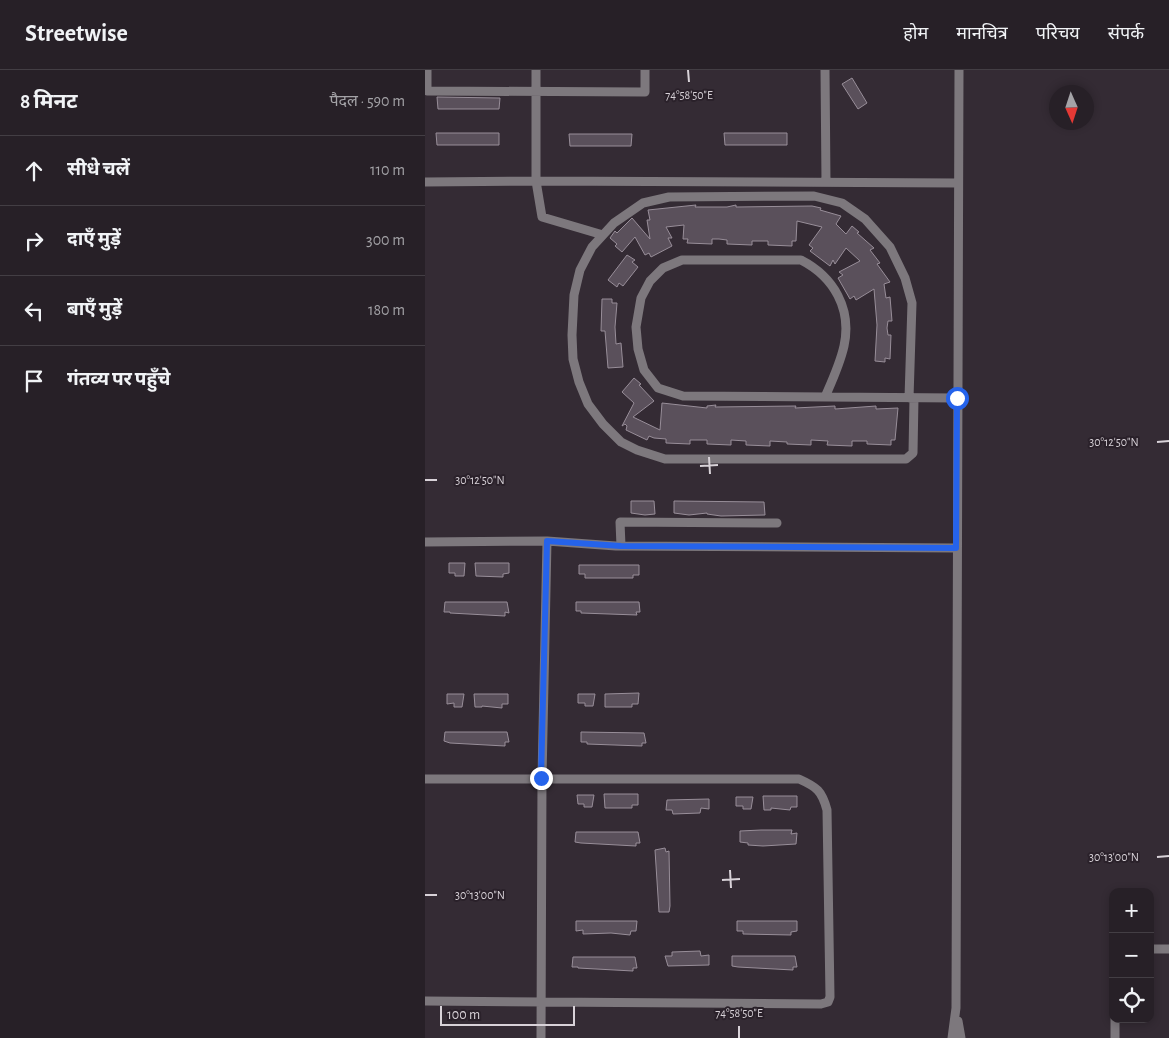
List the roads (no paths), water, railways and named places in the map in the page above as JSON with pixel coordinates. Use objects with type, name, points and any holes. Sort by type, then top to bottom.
[{"type":"street","points":[[427,70],[427,91],[645,92],[645,70]]},
{"type":"street","points":[[536,70],[536,181],[543,217],[603,235]]},
{"type":"street","points":[[825,70],[825,182]]},
{"type":"street","points":[[952,1038],[956,1008],[959,70]]},
{"type":"street","points":[[425,182],[958,183]]},
{"type":"street","points":[[814,196],[842,203],[865,219],[889,247],[905,278],[912,303],[912,398],[913,453],[906,459],[665,459],[637,450],[621,442],[603,424],[588,404],[579,382],[573,360],[572,335],[574,295],[580,270],[592,247],[603,235],[614,224],[643,203],[669,198],[814,196]]},
{"type":"street","points":[[825,397],[844,346],[846,327],[843,306],[833,287],[816,268],[801,260],[682,260],[663,268],[650,281],[641,298],[636,327],[638,349],[644,370],[658,388],[683,396],[957,398]]},
{"type":"street","points":[[621,546],[620,522],[777,523]]},
{"type":"street","points":[[425,542],[547,541],[621,546],[956,548]]},
{"type":"street","points":[[541,1038],[541,778],[547,541]]},
{"type":"street","points":[[425,779],[799,779],[814,785],[823,797],[827,810],[830,997],[827,1002],[821,1004],[425,1001]]},
{"type":"street","points":[[1154,949],[1169,949]]},
{"type":"street","points":[[956,1008],[961,1038]]},
{"type":"street","points":[[1115,1023],[1115,1038]]}]
